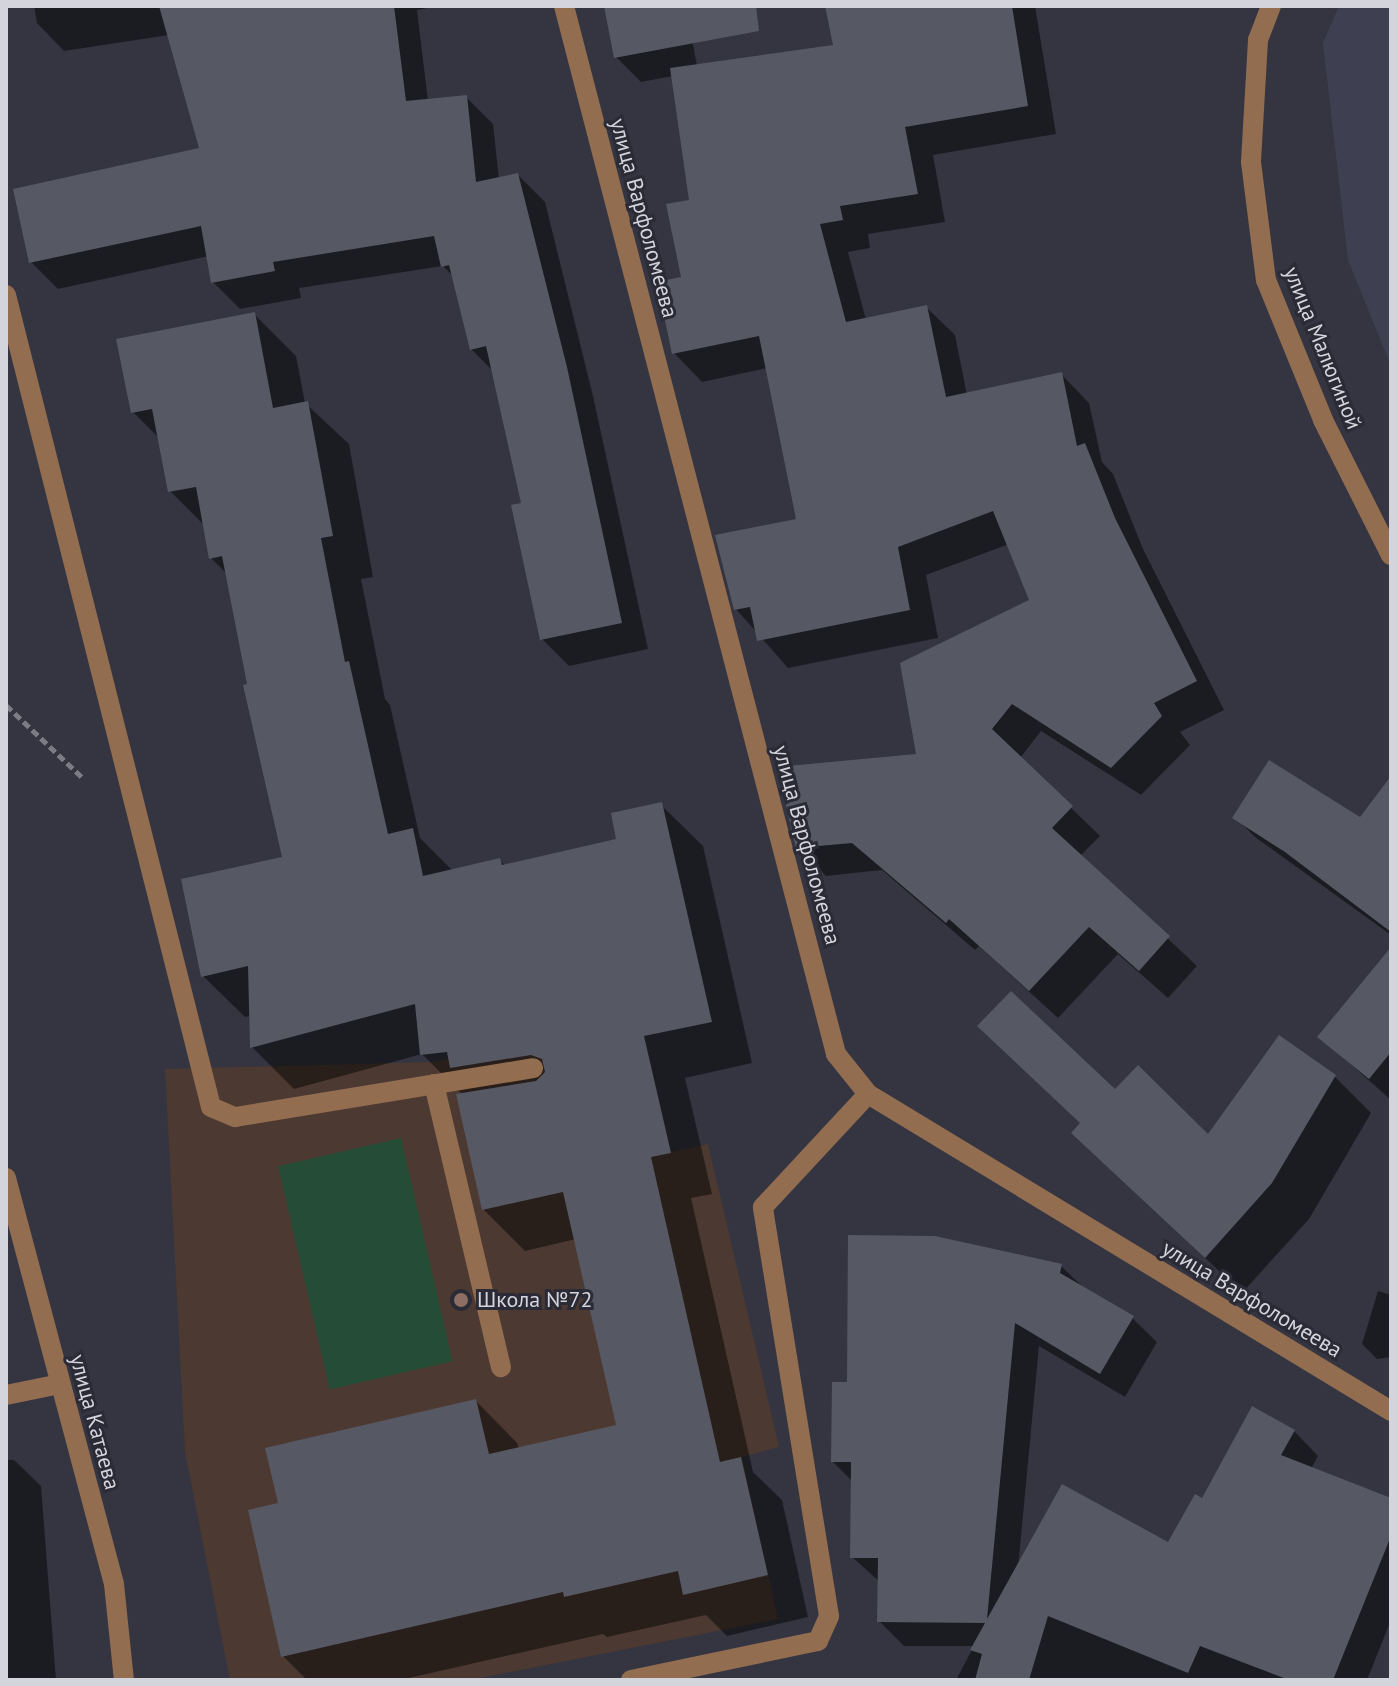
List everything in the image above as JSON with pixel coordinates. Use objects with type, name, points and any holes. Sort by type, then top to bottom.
[{"type":"street","name":"улица Варфоломеева","points":[[564,6],[836,1054],[868,1094],[1391,1411]]},
{"type":"street","name":"улица Малюгиной","points":[[1271,6],[1258,40],[1251,162],[1266,280],[1323,420],[1391,555]]},
{"type":"street","points":[[6,295],[211,1107],[235,1117],[533,1068]]},
{"type":"street","points":[[434,1084],[501,1367]]},
{"type":"street","points":[[631,1680],[818,1641],[829,1616],[763,1207],[868,1094]]},
{"type":"street","name":"улица Катаева","points":[[6,1178],[114,1584],[124,1680]]},
{"type":"street","points":[[6,1395],[60,1384]]},
{"type":"path","points":[[6,705],[86,781]]},
{"type":"shaded area","points":[[1339,6],[1391,6],[1391,366],[1348,260],[1323,43]]},
{"type":"shaded area","name":"Школа №72","points":[[555,1039],[561,1061],[646,1043],[671,1152],[708,1144],[779,1447],[742,1457],[778,1619],[470,1680],[230,1680],[185,1452],[165,1069],[432,1062]]},
{"type":"green space","points":[[401,1138],[453,1361],[330,1389],[278,1166]]},
{"type":"building","points":[[159,6],[394,6],[406,101],[467,95],[476,182],[518,173],[567,367],[622,623],[540,640],[511,505],[521,503],[486,346],[470,350],[449,265],[441,267],[434,236],[273,262],[275,271],[211,283],[201,226],[29,263],[13,189],[199,148]]},
{"type":"building","points":[[604,6],[756,6],[759,31],[614,58]]},
{"type":"building","points":[[825,6],[1012,6],[1028,106],[905,127],[918,194],[840,206],[843,220],[820,224],[846,322],[927,305],[946,397],[1062,372],[1077,446],[1085,443],[1115,518],[1197,681],[1154,703],[1162,716],[1111,768],[1012,704],[992,729],[1073,806],[1052,828],[1170,936],[1139,971],[1089,927],[1029,991],[949,919],[946,923],[852,843],[796,848],[777,767],[916,754],[900,663],[1029,600],[993,511],[898,547],[910,610],[757,641],[750,607],[734,610],[715,535],[796,519],[759,336],[672,354],[657,282],[681,277],[666,204],[689,200],[670,68],[833,45]]},
{"type":"building","points":[[255,312],[273,408],[308,401],[333,536],[321,538],[345,662],[349,661],[388,834],[413,828],[423,876],[500,858],[502,865],[616,839],[611,813],[662,802],[712,1022],[644,1036],[671,1153],[651,1157],[720,1462],[741,1457],[768,1575],[683,1595],[678,1571],[564,1597],[563,1592],[281,1657],[248,1510],[278,1503],[265,1448],[476,1399],[489,1454],[616,1425],[563,1192],[482,1210],[456,1094],[536,1081],[545,1072],[542,1059],[531,1055],[450,1068],[447,1052],[420,1055],[415,1004],[250,1048],[248,966],[201,977],[181,879],[282,857],[243,685],[247,684],[222,556],[209,559],[196,487],[168,492],[152,409],[131,413],[116,339]]},
{"type":"building","points":[[1269,760],[1360,817],[1391,776],[1391,932],[1285,852],[1232,818]]},
{"type":"building","points":[[1391,947],[1391,1052],[1369,1079],[1317,1037]]},
{"type":"building","points":[[1011,991],[1115,1089],[1138,1065],[1208,1134],[1279,1035],[1336,1075],[1272,1183],[1205,1258],[1071,1133],[1080,1123],[977,1026]]},
{"type":"building","points":[[848,1235],[935,1236],[1062,1264],[1060,1273],[1134,1316],[1100,1374],[1015,1323],[987,1619],[1062,1484],[1168,1542],[1195,1494],[1202,1498],[1252,1406],[1295,1430],[1281,1455],[1391,1498],[1391,1536],[1333,1680],[1289,1680],[1200,1646],[1188,1673],[1048,1616],[1029,1680],[975,1680],[982,1654],[970,1650],[985,1623],[877,1622],[878,1558],[850,1558],[851,1462],[831,1462],[832,1382],[847,1382]]},
{"type":"place","name":"Школа №72","points":[[461,1300]]}]
